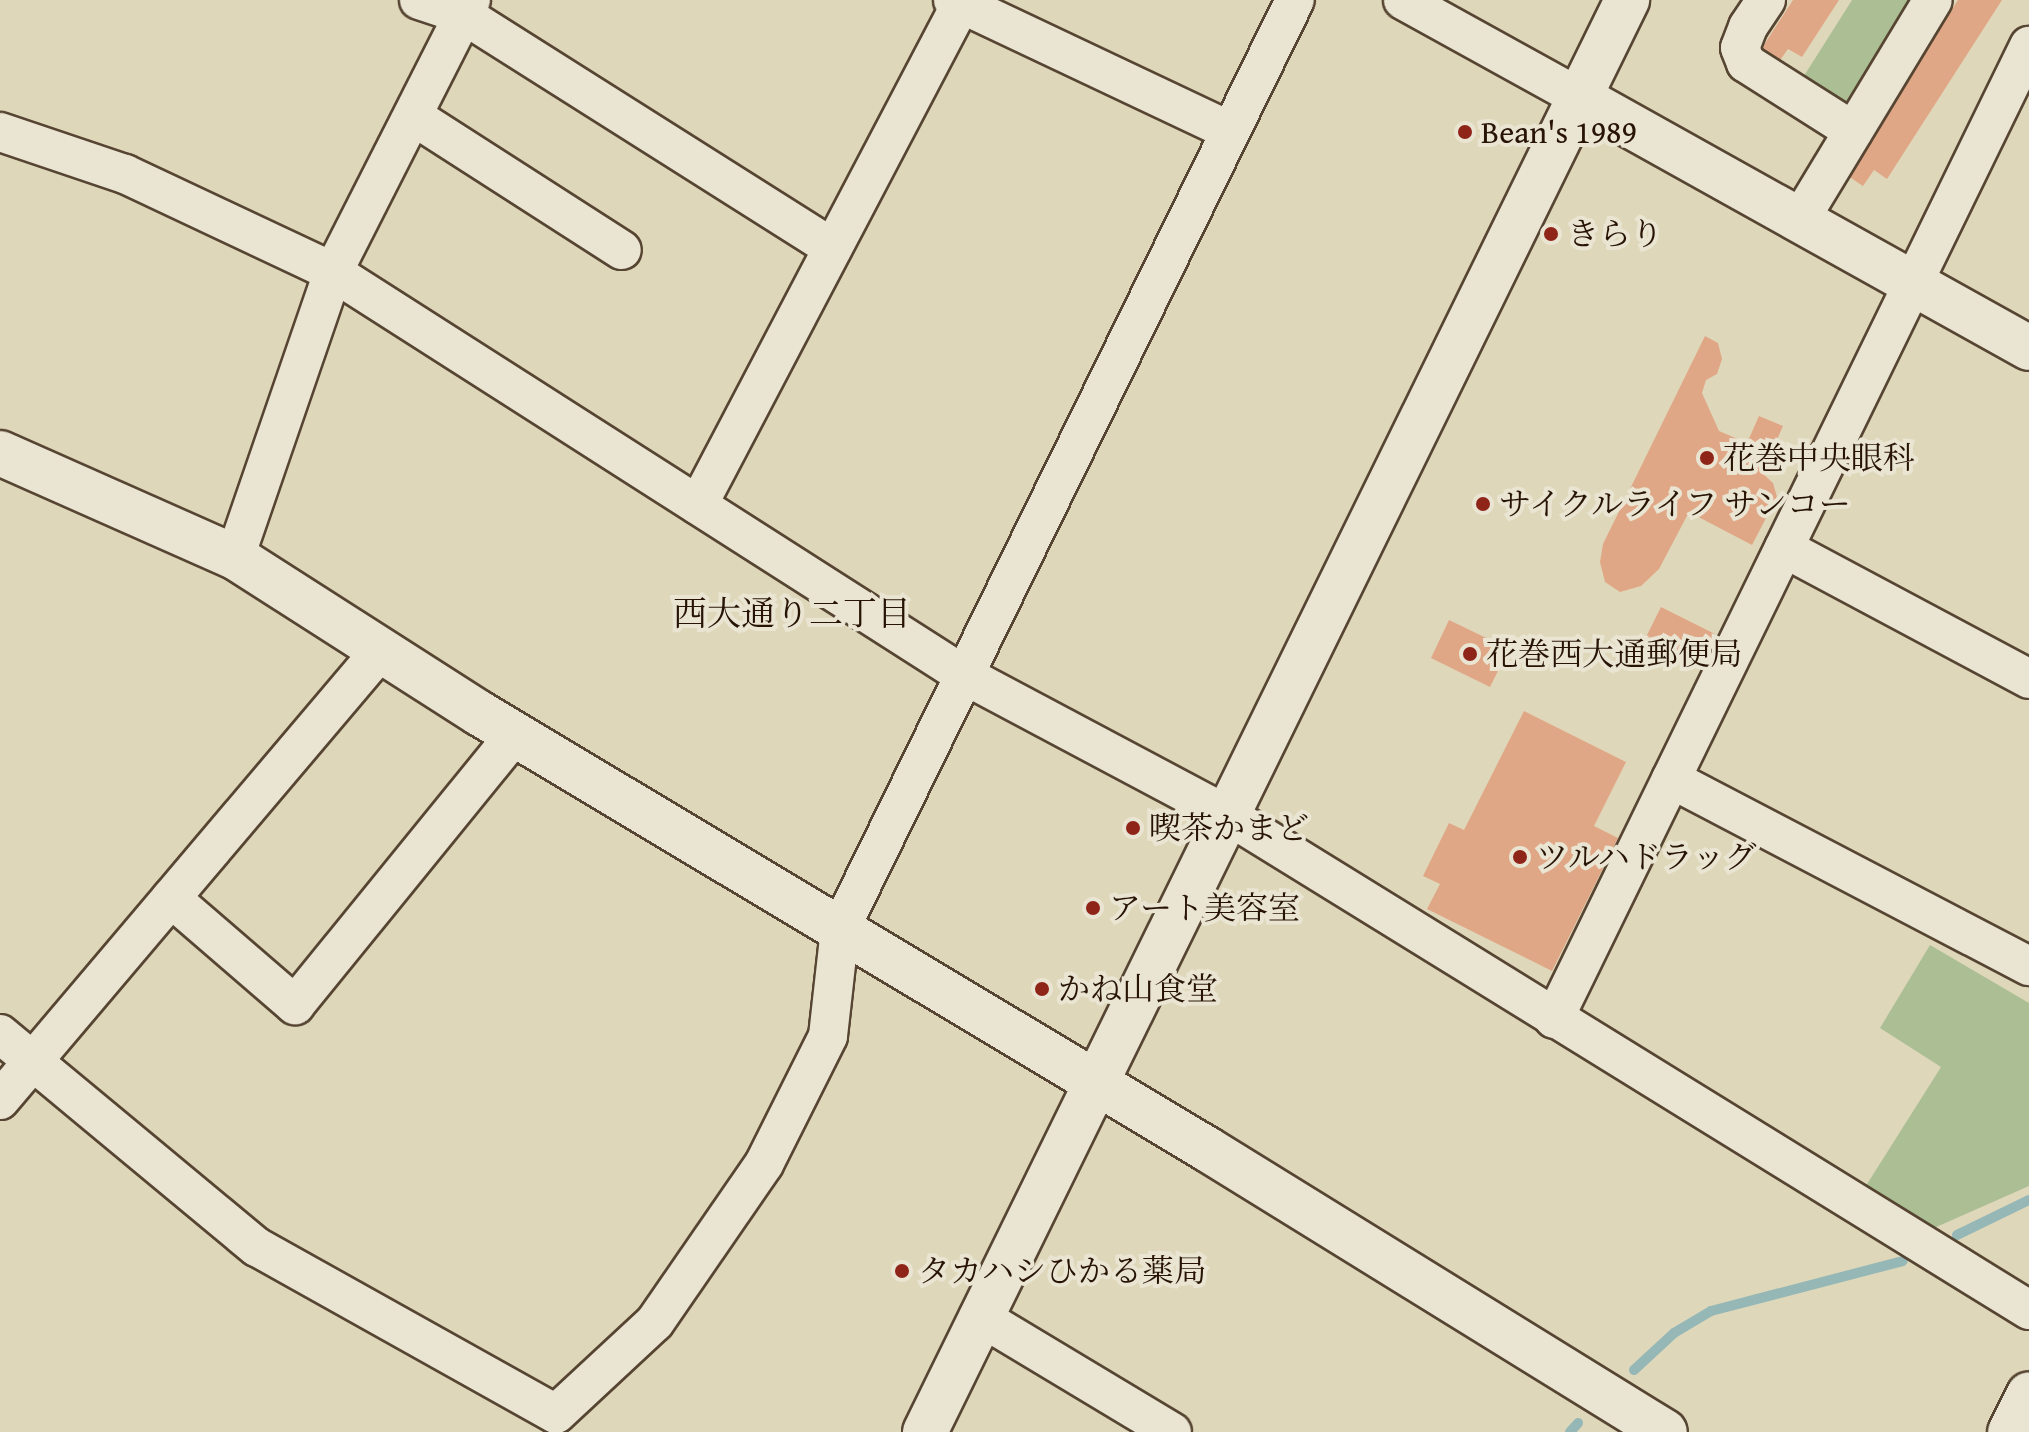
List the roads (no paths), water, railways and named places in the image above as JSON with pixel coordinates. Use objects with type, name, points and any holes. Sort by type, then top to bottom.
[{"type":"street","points":[[419,0],[468,8],[833,248]]},
{"type":"street","points":[[0,1034],[257,1247],[556,1414],[655,1322],[764,1164],[828,1036],[840,929],[1295,0]]},
{"type":"street","points":[[1403,0],[1912,286],[2029,348]]},
{"type":"street","points":[[925,1432],[979,1316],[1229,816],[1627,0]]},
{"type":"street","points":[[1766,0],[1748,27],[1740,48],[1746,63],[1853,131]]},
{"type":"street","points":[[1799,221],[1933,0]]},
{"type":"street","points":[[698,505],[959,1],[1230,131]]},
{"type":"street","points":[[235,557],[333,272],[468,8]]},
{"type":"street","points":[[1554,1019],[2029,46]]},
{"type":"street","points":[[413,116],[622,250]]},
{"type":"street","points":[[0,132],[125,174],[333,272],[964,675],[1229,816],[2029,1310]]},
{"type":"street","points":[[0,453],[235,557],[515,734],[1095,1083],[1665,1432]]},
{"type":"street","points":[[1784,548],[2029,679]]},
{"type":"street","points":[[0,1100],[381,650]]},
{"type":"street","points":[[171,898],[295,1005],[515,734]]},
{"type":"street","points":[[1671,779],[2029,966]]},
{"type":"street","points":[[979,1316],[1172,1432]]},
{"type":"waterway","points":[[1957,1235],[2029,1200]]},
{"type":"waterway","points":[[1634,1370],[1674,1333],[1711,1311],[1903,1261]]},
{"type":"waterway","points":[[1570,1432],[1578,1423]]},
{"type":"place","name":"Bean's 1989","points":[[1465,132]]},
{"type":"place","name":"きらり","points":[[1551,234]]},
{"type":"place","name":"花巻中央眼科","points":[[1707,458]]},
{"type":"place","name":"サイクルライフ サンコー","points":[[1483,504]]},
{"type":"place","name":"花巻西大通郵便局","points":[[1470,654]]},
{"type":"place","name":"喫茶かまど","points":[[1133,828]]},
{"type":"place","name":"ツルハドラッグ","points":[[1520,857]]},
{"type":"place","name":"アート美容室","points":[[1093,908]]},
{"type":"place","name":"かね山食堂","points":[[1042,989]]},
{"type":"place","name":"タカハシひかる薬局","points":[[902,1271]]},
{"type":"district","name":"西大通り二丁目","points":[[792,613]]}]
